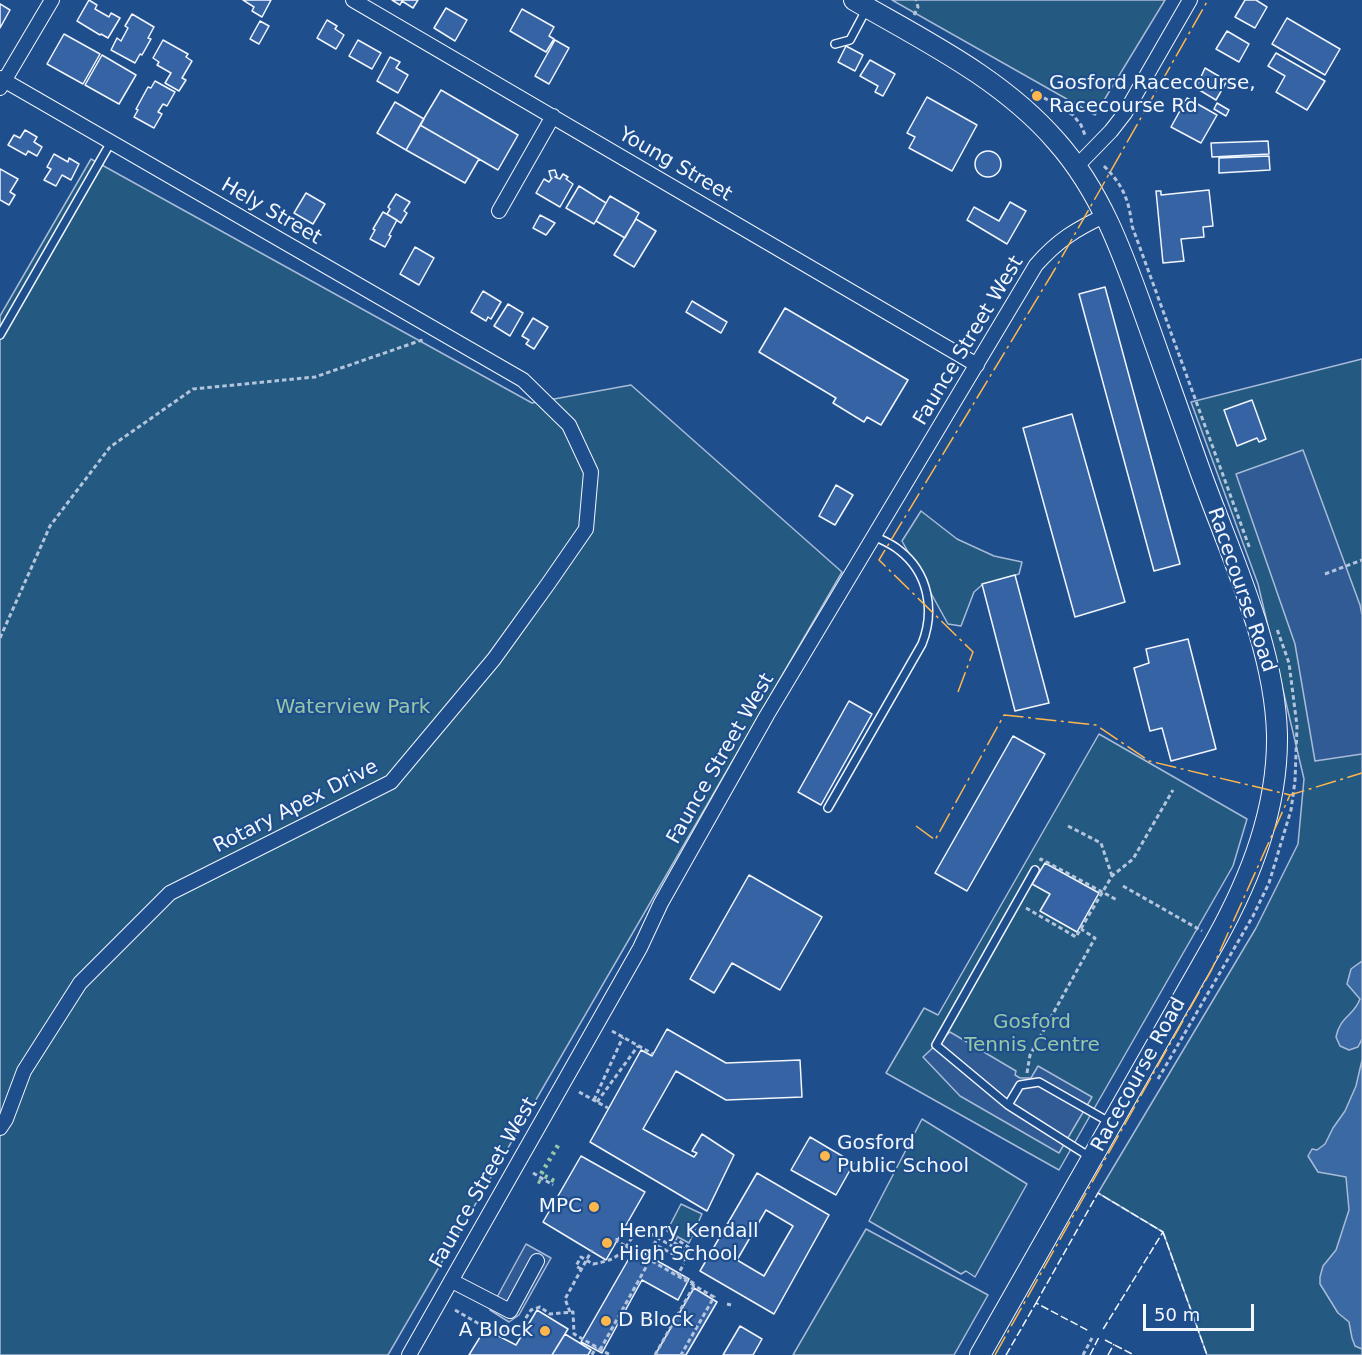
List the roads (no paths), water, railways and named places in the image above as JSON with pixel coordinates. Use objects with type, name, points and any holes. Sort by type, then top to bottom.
[{"type":"main road","name":"Racecourse Road","points":[[861,4],[978,73],[1025,108],[1058,142],[1106,215],[1135,287],[1244,590],[1265,656],[1275,707],[1277,758],[1267,818],[1245,884],[1216,940],[980,1355]]},
{"type":"street","points":[[1,82],[52,0]]},
{"type":"street","name":"Young Street","points":[[353,0],[977,365]]},
{"type":"street","points":[[1076,167],[1111,131],[1125,112],[1190,0]]},
{"type":"street","name":"Hely Street","points":[[1,82],[111,142],[523,380]]},
{"type":"street","points":[[499,211],[553,116]]},
{"type":"street","name":"Faunce Street West","points":[[410,1355],[640,948],[661,903],[767,715],[1036,265],[1052,247],[1073,232],[1106,215]]},
{"type":"street","name":"Rotary Apex Drive","points":[[0,1128],[6,1119],[24,1071],[80,983],[170,893],[391,782],[494,659],[548,584],[586,529],[591,472],[569,425],[523,380]]},
{"type":"street","points":[[452,1281],[510,1311],[537,1261]]},
{"type":"lane","points":[[835,44],[850,40],[861,4]]},
{"type":"lane","points":[[0,335],[111,142]]},
{"type":"lane","points":[[828,808],[922,644],[929,621],[930,607],[927,595],[916,571],[899,550],[874,536]]},
{"type":"lane","points":[[1035,870],[936,1045],[1008,1105],[1092,1158]]},
{"type":"lane","points":[[1008,1105],[1020,1085],[1039,1082],[1112,1123]]},
{"type":"place","name":"Gosford Racecourse, Racecourse Rd","points":[[1037,96]]},
{"type":"place","name":"Gosford Public School","points":[[825,1156]]},
{"type":"place","name":"MPC","points":[[594,1207]]},
{"type":"place","name":"Henry Kendall High School","points":[[607,1243]]},
{"type":"place","name":"D Block","points":[[606,1321]]},
{"type":"place","name":"A Block","points":[[545,1331]]},
{"type":"park label","name":"Waterview Park","points":[[353,708]]},
{"type":"park label","name":"Gosford Tennis Centre","points":[[1032,1034]]}]
